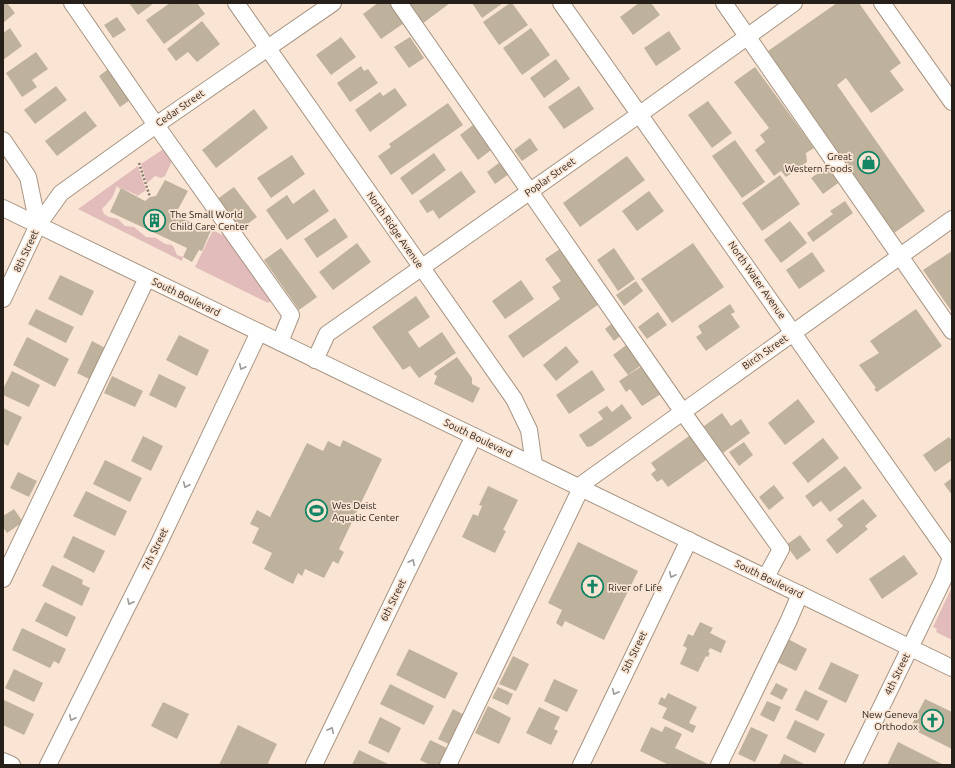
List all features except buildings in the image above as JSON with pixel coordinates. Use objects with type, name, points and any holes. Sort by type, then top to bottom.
[{"type":"street","points":[[72,3],[156,125],[291,315],[280,342]]},
{"type":"street","name":"North Ridge Avenue","points":[[236,3],[514,399],[529,430],[534,465]]},
{"type":"street","name":"Cedar Street","points":[[38,225],[62,193],[156,125],[333,3]]},
{"type":"street","points":[[399,3],[682,411],[781,550],[766,577]]},
{"type":"street","name":"North Water Avenue","points":[[561,3],[952,557]]},
{"type":"street","points":[[724,3],[952,331]]},
{"type":"street","name":"Poplar Street","points":[[315,360],[328,334],[640,114],[794,3]]},
{"type":"street","points":[[882,3],[952,102]]},
{"type":"street","points":[[3,140],[28,177],[38,225]]},
{"type":"street","name":"South Boulevard","points":[[3,208],[952,668]]},
{"type":"street","name":"Birch Street","points":[[580,488],[682,411],[952,219]]},
{"type":"street","name":"8th Street","points":[[3,299],[38,225]]},
{"type":"street","points":[[3,579],[147,278]]},
{"type":"street","name":"7th Street","points":[[48,765],[159,543],[259,332]]},
{"type":"street","name":"6th Street","points":[[314,765],[474,436]]},
{"type":"street","points":[[448,765],[580,488]]},
{"type":"street","name":"5th Street","points":[[581,765],[689,540]]},
{"type":"street","name":"4th Street","points":[[852,765],[943,580],[952,557]]},
{"type":"street","points":[[719,765],[800,594]]},
{"type":"street","points":[[3,761],[12,765]]},
{"type":"path","points":[[139,163],[150,197]]},
{"type":"shaded area","points":[[165,148],[173,159],[165,176],[161,178],[155,176],[147,183],[141,164]]},
{"type":"shaded area","points":[[138,166],[146,190],[136,197],[137,195],[121,188],[120,189],[117,186],[112,198],[102,209],[104,214],[118,219],[125,226],[134,227],[146,237],[156,238],[165,244],[172,245],[177,255],[183,257],[182,261],[78,209]]},
{"type":"shaded area","points":[[213,230],[222,235],[224,233],[272,300],[268,303],[195,267]]},
{"type":"shaded area","points":[[952,587],[952,640],[936,632],[937,629],[933,627]]},
{"type":"place","name":"Great Western Foods","points":[[868,162]]},
{"type":"place","name":"The Small World Child Care Center","points":[[155,220]]},
{"type":"place","name":"Wes Deist Aquatic Center","points":[[316,511]]},
{"type":"place","name":"River of Life","points":[[593,587]]},
{"type":"place","name":"New Geneva Orthodox","points":[[933,720]]}]
